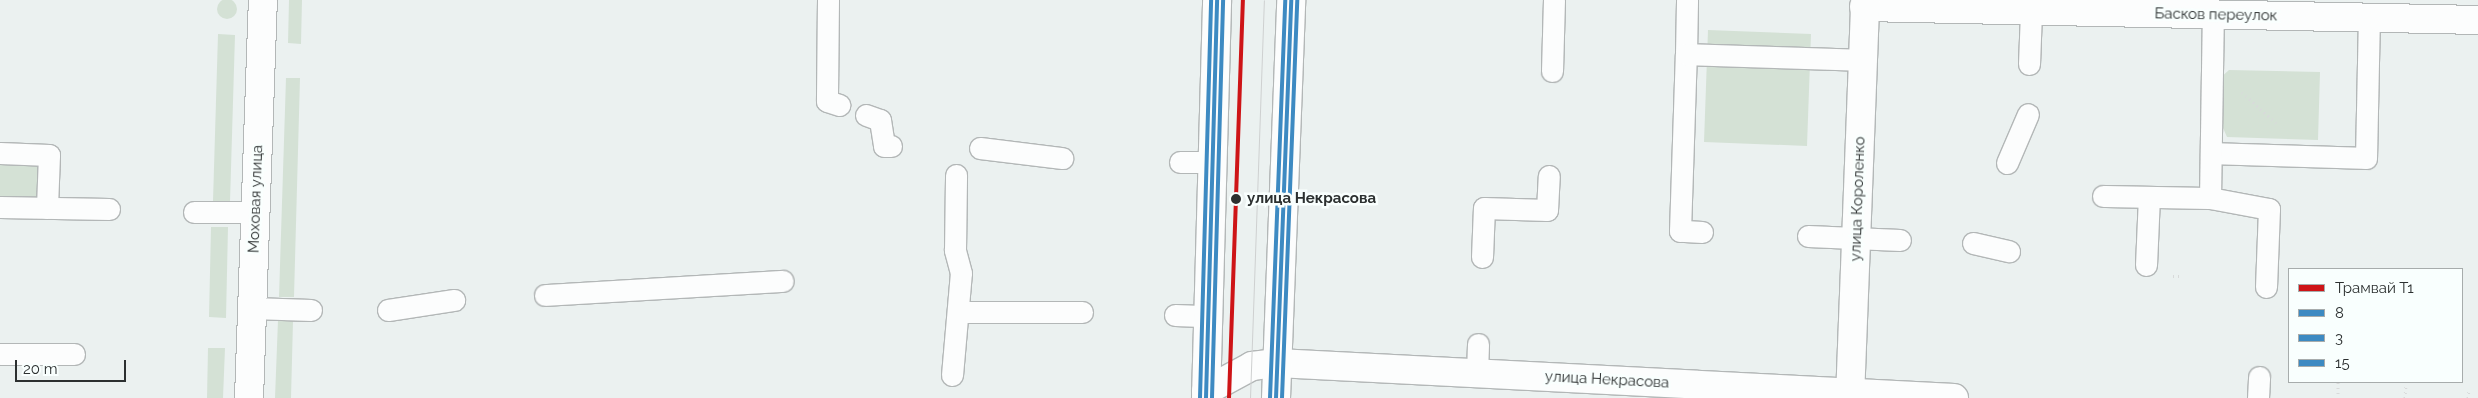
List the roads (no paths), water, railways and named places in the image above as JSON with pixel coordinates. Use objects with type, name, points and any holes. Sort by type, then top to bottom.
[{"type":"street","name":"Моховая улица","points":[[249,398],[262,0]]},
{"type":"street","points":[[1206,394],[1217,0]]},
{"type":"street","points":[[1276,398],[1291,0]]},
{"type":"street","name":"Басков переулок","points":[[1865,4],[2031,11],[2213,15],[2337,9],[2369,18],[2478,20]]},
{"type":"street","name":"улица Короленко","points":[[1851,395],[1865,4]]},
{"type":"street","name":"улица Некрасова","points":[[1206,394],[1252,366],[1277,363],[1851,395],[1954,398]]},
{"type":"lane","points":[[828,0],[827,101],[839,104]]},
{"type":"lane","points":[[1552,71],[1554,0]]},
{"type":"lane","points":[[1687,0],[1680,231],[1702,232]]},
{"type":"lane","points":[[2029,64],[2031,11]]},
{"type":"lane","points":[[2210,198],[2213,15]]},
{"type":"lane","points":[[2211,153],[2366,158],[2369,18]]},
{"type":"lane","points":[[1686,54],[1862,60]]},
{"type":"lane","points":[[2007,163],[2028,114]]},
{"type":"lane","points":[[866,115],[880,120],[884,146],[891,146]]},
{"type":"lane","points":[[980,148],[1062,158]]},
{"type":"lane","points":[[0,153],[49,155],[47,208]]},
{"type":"lane","points":[[1180,162],[1212,162]]},
{"type":"lane","points":[[952,375],[960,312],[961,272],[955,250],[956,175]]},
{"type":"lane","points":[[1482,257],[1484,208],[1547,210],[1549,176]]},
{"type":"lane","points":[[2103,196],[2210,198],[2269,209],[2266,287]]},
{"type":"lane","points":[[2146,265],[2149,197]]},
{"type":"lane","points":[[0,207],[109,209]]},
{"type":"lane","points":[[194,212],[255,212]]},
{"type":"lane","points":[[1808,236],[1900,240]]},
{"type":"lane","points":[[1973,243],[2009,251]]},
{"type":"lane","points":[[545,296],[783,281]]},
{"type":"lane","points":[[388,310],[454,300]]},
{"type":"lane","points":[[252,308],[311,310]]},
{"type":"lane","points":[[960,312],[1082,312]]},
{"type":"lane","points":[[1175,315],[1208,316]]},
{"type":"lane","points":[[1478,344],[1478,373]]},
{"type":"lane","points":[[0,354],[74,354]]},
{"type":"tram line","name":"Т1","points":[[1229,398],[1243,0]]},
{"type":"tram line","points":[[1250,398],[1264,0]]},
{"type":"place","name":"улица Некрасова","points":[[1236,199]]}]
